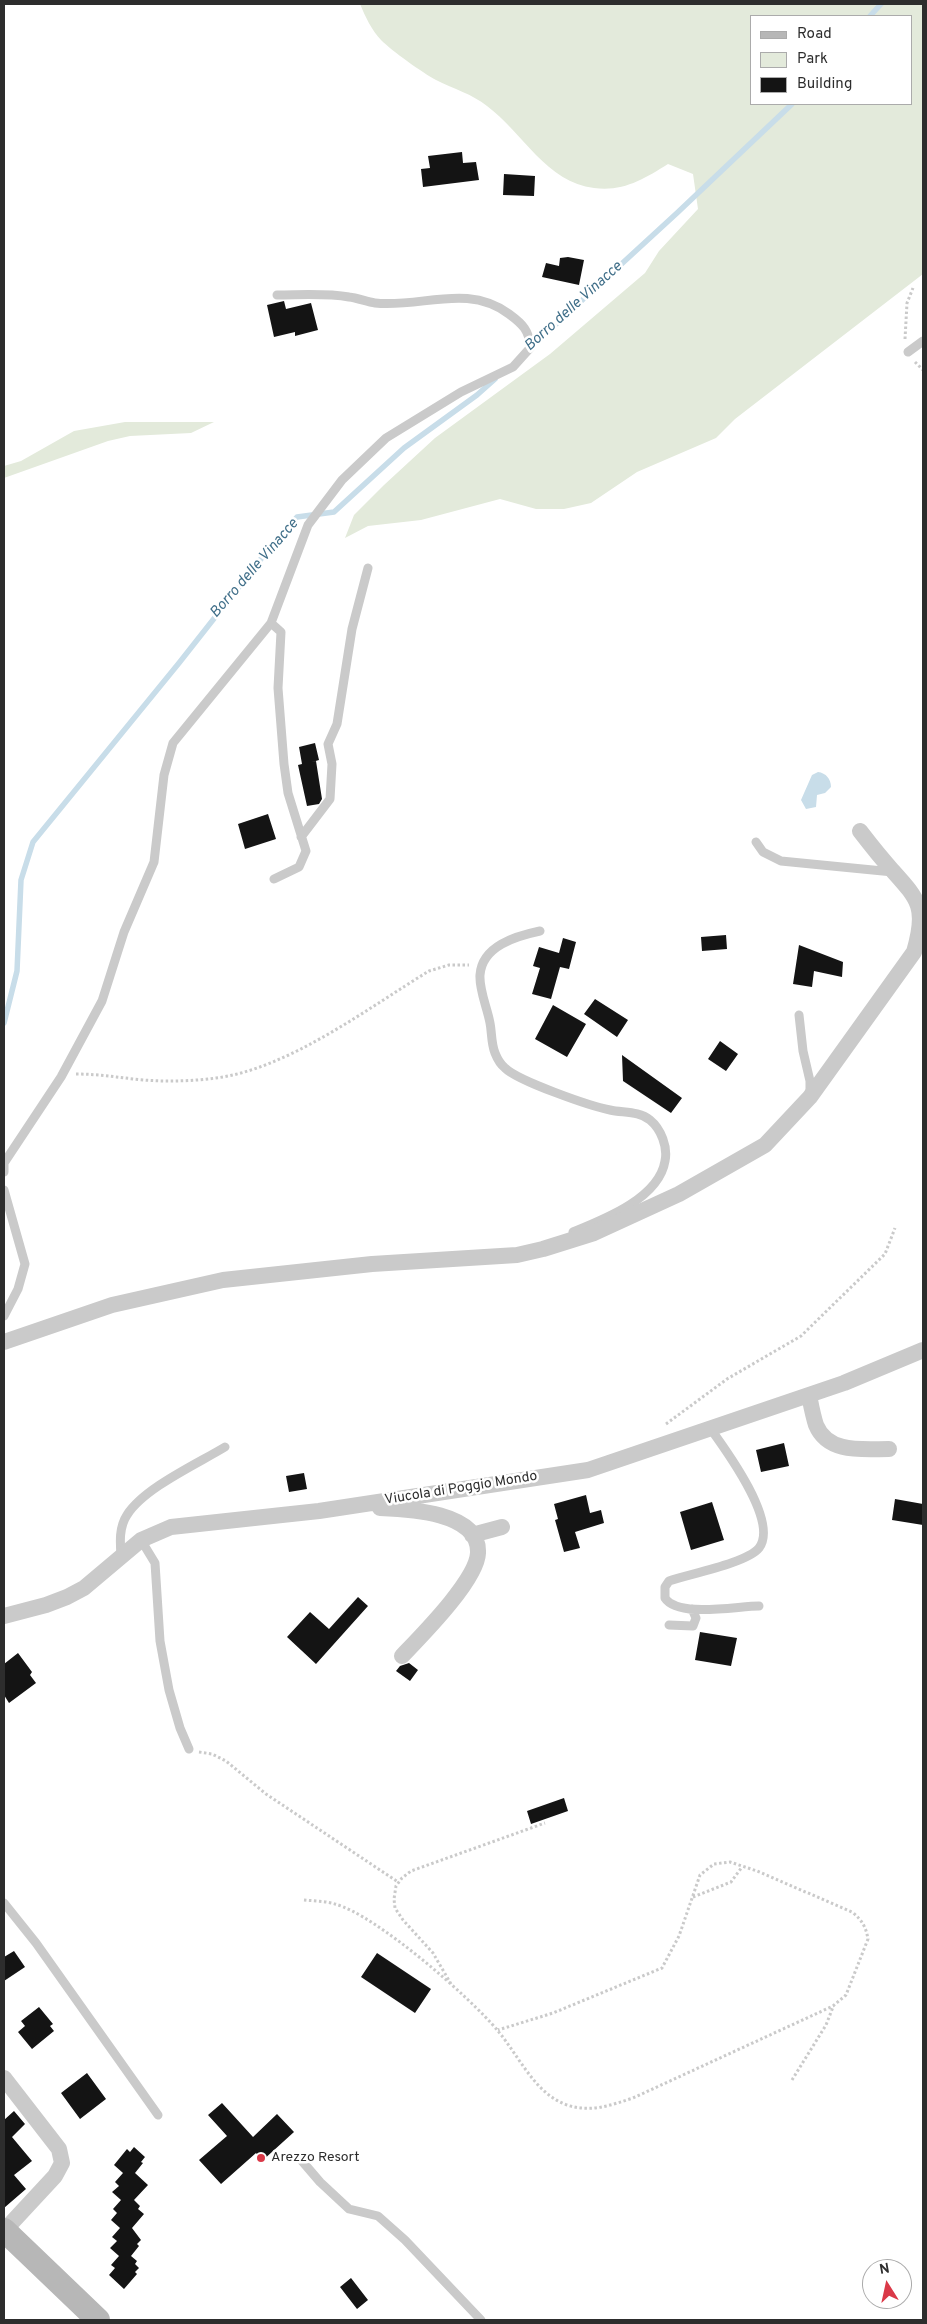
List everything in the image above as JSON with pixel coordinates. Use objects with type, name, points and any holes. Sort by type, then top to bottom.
[{"type":"street","points":[[4,1342],[112,1305],[148,1295],[223,1280],[372,1264],[517,1255],[543,1250],[594,1233],[688,1189],[765,1145],[810,1096],[914,952],[919,941],[923,920],[920,900],[893,872],[860,831]]},
{"type":"street","name":"Viucola di Poggio Mondo","points":[[4,1616],[46,1605],[84,1588],[141,1540],[171,1527],[335,1508],[588,1470],[844,1383],[923,1350]]},
{"type":"street","points":[[809,1395],[817,1427],[832,1445],[848,1448],[889,1449]]},
{"type":"street","points":[[335,1508],[382,1508],[434,1513],[458,1523],[476,1540],[478,1555],[469,1576],[436,1620],[402,1656]]},
{"type":"street","points":[[472,1535],[502,1527]]},
{"type":"street","points":[[4,2078],[58,2149],[62,2163],[54,2176],[4,2230],[98,2320]]},
{"type":"lane","points":[[4,1172],[4,1163],[61,1077],[102,1001],[124,932],[154,862],[164,775],[173,743],[271,623],[308,525],[342,480],[386,438],[461,392],[513,367],[531,348],[528,332],[512,316],[496,304],[471,298],[375,303],[348,296],[277,295]]},
{"type":"lane","points":[[908,352],[923,341]]},
{"type":"lane","points":[[301,837],[330,799],[332,764],[328,744],[337,724],[352,629],[368,568]]},
{"type":"lane","points":[[271,623],[281,632],[278,688],[288,793],[306,851],[299,867],[274,879]]},
{"type":"lane","points":[[756,842],[763,852],[781,860],[893,872]]},
{"type":"lane","points":[[517,1255],[582,1228],[648,1192],[660,1177],[664,1167],[665,1147],[657,1128],[649,1119],[633,1113],[609,1110],[519,1078],[503,1067],[494,1051],[480,976],[482,967],[486,958],[498,946],[526,934],[540,931]]},
{"type":"lane","points":[[799,1015],[802,1050],[810,1081],[810,1096]]},
{"type":"lane","points":[[4,1190],[25,1264],[18,1289],[4,1316]]},
{"type":"lane","points":[[710,1428],[742,1477],[762,1519],[764,1532],[759,1549],[740,1559],[669,1581],[664,1593],[672,1606],[692,1609],[759,1606]]},
{"type":"lane","points":[[121,1557],[120,1534],[126,1516],[145,1495],[225,1447]]},
{"type":"lane","points":[[141,1540],[155,1563],[160,1641],[169,1690],[180,1728],[189,1749]]},
{"type":"lane","points":[[670,1625],[693,1626],[696,1618],[692,1609]]},
{"type":"lane","points":[[4,1903],[36,1943],[158,2115]]},
{"type":"lane","points":[[302,2161],[320,2182],[349,2209],[378,2216],[385,2222],[481,2320]]},
{"type":"path","points":[[908,352],[905,340],[907,303],[913,288]]},
{"type":"path","points":[[61,1077],[77,1074],[97,1074],[144,1080],[176,1080],[217,1078],[239,1073],[271,1063],[296,1050],[428,971],[449,965],[482,967]]},
{"type":"path","points":[[649,1449],[659,1430],[678,1414],[727,1379],[801,1336],[885,1254],[894,1228]]},
{"type":"path","points":[[189,1749],[212,1754],[226,1761],[266,1794],[398,1882]]},
{"type":"path","points":[[453,1986],[433,1954],[398,1914],[394,1899],[398,1882],[411,1871],[545,1822]]},
{"type":"path","points":[[304,1900],[334,1904],[361,1915],[401,1944],[453,1986],[498,2030],[545,2092],[566,2104],[592,2109],[634,2098],[833,2006],[846,1995],[868,1940],[864,1924],[852,1912],[757,1871],[730,1862],[722,1862],[706,1869],[700,1875],[679,1936],[662,1968],[553,2013],[498,2030]]},
{"type":"path","points":[[692,1897],[731,1882],[742,1867]]},
{"type":"path","points":[[792,2080],[826,2025],[833,2006]]},
{"type":"green space","points":[[360,4],[923,4],[923,274],[735,419],[716,438],[637,472],[591,503],[564,509],[536,509],[500,499],[421,520],[368,526],[345,538],[354,515],[384,485],[435,438],[550,354],[645,273],[659,251],[698,209],[693,174],[668,164],[633,183],[614,188],[594,188],[577,184],[562,177],[536,155],[487,106],[469,95],[430,77],[386,45],[369,23]]},
{"type":"green space","points":[[125,422],[214,422],[191,433],[130,436],[108,441],[4,478],[4,466],[21,461],[74,431]]},
{"type":"water","points":[[818,772],[828,777],[831,787],[825,793],[817,795],[816,807],[806,809],[801,800],[812,775]]},
{"type":"building","points":[[462,152],[463,163],[476,162],[479,180],[423,187],[421,169],[430,168],[428,156]]},
{"type":"building","points":[[504,174],[535,176],[534,196],[503,195]]},
{"type":"building","points":[[568,257],[584,260],[579,285],[542,277],[546,263],[559,266],[560,258]]},
{"type":"building","points":[[284,301],[286,309],[311,303],[318,330],[295,336],[295,332],[274,337],[267,305]]},
{"type":"building","points":[[315,743],[319,760],[309,763],[316,761],[322,799],[319,804],[307,806],[298,765],[302,764],[299,747]]},
{"type":"building","points":[[268,814],[276,839],[245,849],[238,824]]},
{"type":"building","points":[[726,935],[727,949],[702,951],[701,937]]},
{"type":"building","points":[[563,938],[576,942],[569,969],[560,967],[551,999],[532,994],[540,968],[533,966],[539,947],[559,953]]},
{"type":"building","points":[[799,945],[843,962],[842,977],[814,971],[812,987],[793,984]]},
{"type":"building","points":[[595,999],[628,1020],[617,1037],[584,1014]]},
{"type":"building","points":[[553,1005],[586,1024],[567,1057],[535,1039]]},
{"type":"building","points":[[720,1041],[738,1054],[726,1071],[708,1059]]},
{"type":"building","points":[[622,1055],[682,1098],[671,1113],[623,1081]]},
{"type":"building","points":[[784,1443],[789,1466],[761,1472],[756,1450]]},
{"type":"building","points":[[304,1473],[307,1489],[289,1492],[286,1476]]},
{"type":"building","points":[[586,1495],[590,1513],[601,1510],[604,1523],[575,1532],[580,1548],[564,1552],[555,1520],[558,1519],[554,1504]]},
{"type":"building","points":[[895,1499],[923,1504],[923,1525],[892,1520]]},
{"type":"building","points":[[712,1502],[724,1540],[691,1550],[680,1512]]},
{"type":"building","points":[[358,1597],[368,1606],[316,1664],[287,1637],[310,1612],[329,1629]]},
{"type":"building","points":[[700,1632],[737,1638],[731,1666],[695,1660]]},
{"type":"building","points":[[18,1653],[32,1672],[30,1675],[36,1683],[9,1703],[4,1695],[4,1664]]},
{"type":"building","points":[[409,1663],[418,1670],[410,1681],[396,1671],[400,1666]]},
{"type":"building","points":[[564,1798],[568,1811],[531,1824],[527,1811]]},
{"type":"building","points":[[14,1951],[25,1967],[4,1981],[4,1957]]},
{"type":"building","points":[[377,1953],[431,1989],[415,2013],[361,1977]]},
{"type":"building","points":[[39,2007],[53,2024],[50,2026],[54,2031],[32,2049],[18,2032],[25,2026],[21,2021]]},
{"type":"building","points":[[87,2073],[106,2099],[80,2119],[61,2093]]},
{"type":"building","points":[[222,2103],[253,2137],[277,2114],[294,2132],[262,2161],[256,2153],[221,2184],[199,2160],[227,2136],[208,2115]]},
{"type":"building","points":[[14,2111],[25,2124],[12,2137],[32,2161],[14,2175],[26,2189],[4,2208],[4,2120]]},
{"type":"building","points":[[134,2147],[145,2157],[135,2173],[148,2185],[134,2200],[140,2206],[138,2209],[144,2214],[132,2228],[141,2240],[131,2256],[137,2261],[135,2264],[139,2268],[135,2272],[137,2274],[124,2289],[109,2275],[115,2268],[111,2265],[119,2256],[110,2248],[117,2241],[112,2237],[120,2228],[111,2220],[117,2213],[113,2209],[121,2200],[112,2192],[119,2186],[115,2182],[123,2173],[114,2165],[127,2149],[130,2152]]},
{"type":"building","points":[[351,2278],[368,2300],[357,2309],[340,2287]]},
{"type":"waterway","name":"Borro delle Vinacce","points":[[871,15],[881,4]]},
{"type":"waterway","name":"Borro delle Vinacce","points":[[530,348],[791,105]]},
{"type":"waterway","name":"Borro delle Vinacce","points":[[4,1023],[17,971],[21,880],[33,842],[179,663],[268,550],[297,517],[334,512],[404,448],[477,395],[495,379]]},
{"type":"place","name":"Arezzo Resort","points":[[261,2158]]}]
